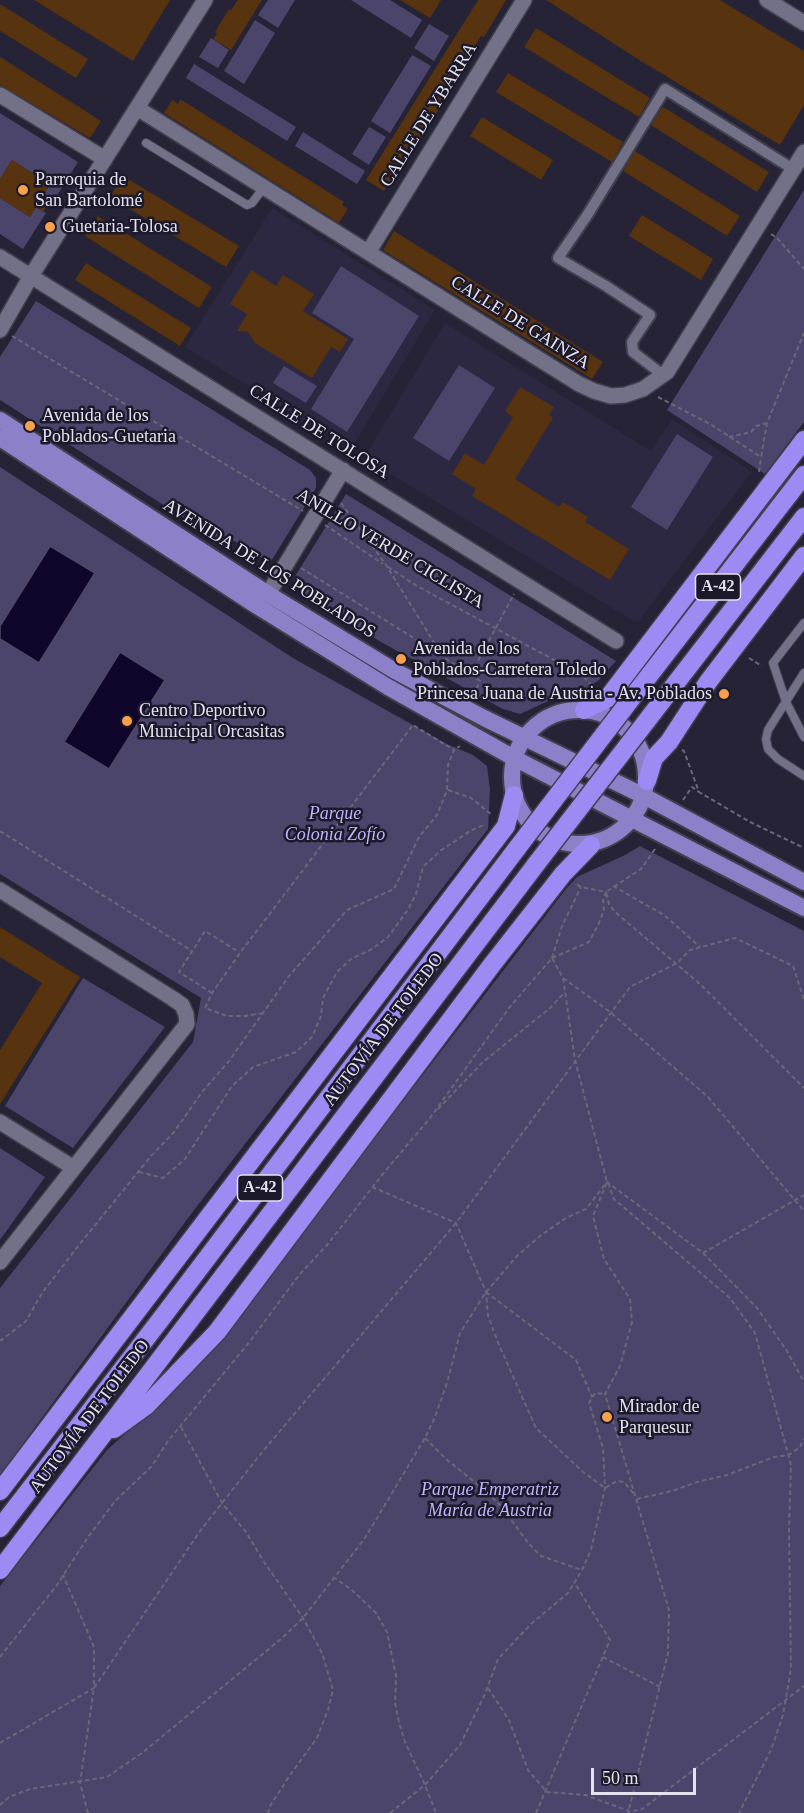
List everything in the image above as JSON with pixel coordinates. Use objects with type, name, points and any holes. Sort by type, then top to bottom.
[{"type":"highway","points":[[584,710],[607,699],[804,440]]},
{"type":"highway","name":"AUTOVÍA DE TOLEDO","points":[[0,1528],[804,475]]},
{"type":"highway","name":"AUTOVÍA DE TOLEDO","points":[[0,1570],[537,863],[804,517]]},
{"type":"highway","points":[[645,789],[654,758],[669,742],[708,682],[804,556]]},
{"type":"highway","points":[[0,1491],[506,826],[514,795]]},
{"type":"highway","points":[[99,1441],[146,1406],[217,1332],[490,966],[563,874],[591,845]]},
{"type":"main road","name":"AVENIDA DE LOS POBLADOS","points":[[0,420],[268,594],[386,666],[524,737],[645,789],[804,882]]},
{"type":"main road","name":"AVENIDA DE LOS POBLADOS","points":[[0,438],[339,657],[514,758],[804,908]]},
{"type":"main road","points":[[584,710],[601,713],[617,721],[634,739],[644,758],[645,789],[632,818],[620,831],[608,839],[591,845],[563,843],[537,830],[522,813],[514,795],[511,776],[514,758],[524,737],[546,718],[558,713],[584,710]]},
{"type":"street","points":[[0,329],[205,0]]},
{"type":"street","name":"CALLE DE YBARRA","points":[[369,251],[524,0]]},
{"type":"street","points":[[767,0],[804,23]]},
{"type":"street","points":[[663,375],[633,352],[632,342],[650,315],[558,258],[588,214],[665,89],[793,169]]},
{"type":"street","points":[[0,95],[105,159]]},
{"type":"street","name":"CALLE DE GAINZA","points":[[137,108],[579,384],[611,396],[626,395],[643,389],[667,372],[804,152]]},
{"type":"street","name":"CALLE DE TOLOSA","points":[[0,257],[616,641]]},
{"type":"street","points":[[268,594],[343,470]]},
{"type":"street","points":[[0,891],[182,1005],[187,1024],[0,1262]]},
{"type":"street","points":[[0,1122],[74,1168]]},
{"type":"lane","points":[[146,143],[247,205],[252,203],[264,187]]},
{"type":"lane","points":[[804,623],[773,663],[786,702],[804,737]]},
{"type":"lane","points":[[804,673],[768,730],[766,739],[768,749],[778,759],[804,776]]},
{"type":"path","points":[[758,225],[777,238],[804,269]]},
{"type":"path","name":"ANILLO VERDE CICLISTA","points":[[0,329],[314,518],[417,586],[582,675],[607,699]]},
{"type":"path","points":[[643,389],[710,424],[761,457],[767,423],[804,333]]},
{"type":"path","points":[[729,437],[751,432],[756,426],[767,423]]},
{"type":"path","points":[[330,493],[340,501],[386,566],[443,657]]},
{"type":"path","points":[[288,560],[480,681],[474,693],[491,704],[484,718]]},
{"type":"path","points":[[471,674],[522,582]]},
{"type":"path","points":[[749,658],[764,667],[773,663]]},
{"type":"path","points":[[263,1013],[227,1016],[205,1008],[212,993],[240,952],[413,725],[454,750]]},
{"type":"path","points":[[0,1341],[26,1321],[42,1293],[138,1171],[174,1132],[202,1092],[229,1061],[289,976],[347,910],[394,889],[418,837],[437,815],[447,790],[448,765],[454,750],[476,736]]},
{"type":"path","points":[[669,742],[684,751],[699,792]]},
{"type":"path","points":[[681,803],[692,787],[750,822],[804,848]]},
{"type":"path","points":[[138,1171],[164,1178],[185,1159],[232,1086],[253,1067],[296,1052],[312,1037],[321,1016],[322,998],[337,972],[351,959],[372,949],[388,937],[416,894],[423,867],[440,851],[470,831],[488,823]]},
{"type":"path","points":[[0,831],[192,951]]},
{"type":"path","points":[[552,958],[579,947],[591,939],[604,910],[603,900],[606,892],[641,869],[658,844]]},
{"type":"path","points":[[613,886],[664,915],[700,947]]},
{"type":"path","points":[[430,1118],[509,1008],[552,958],[562,926],[581,887]]},
{"type":"path","points":[[606,892],[609,904],[615,912],[677,963],[804,1088]]},
{"type":"path","points":[[212,993],[178,972],[205,930],[240,952]]},
{"type":"path","points":[[0,1743],[94,1688],[200,1531],[456,1223],[630,987],[677,963],[690,950],[735,938],[793,966],[804,1000]]},
{"type":"path","points":[[552,958],[563,978],[575,1060],[607,1182],[614,1199],[730,1298],[755,1333],[789,1455],[791,1465],[789,1529],[791,1669],[783,1715],[771,1750],[739,1813]]},
{"type":"path","points":[[563,978],[610,1012],[708,1096],[804,1211]]},
{"type":"path","points":[[0,1657],[63,1575],[116,1500],[152,1466],[168,1441],[251,1340],[299,1275],[327,1245],[430,1118],[483,1062],[550,1008],[565,992]]},
{"type":"path","points":[[607,1182],[703,1253],[757,1308],[787,1351],[804,1382]]},
{"type":"path","points":[[0,1805],[9,1797],[30,1789],[107,1777],[142,1753],[303,1618],[365,1538],[425,1438],[447,1383],[459,1333],[486,1292],[517,1256],[540,1236],[566,1218],[586,1209],[607,1182]]},
{"type":"path","points":[[607,1182],[593,1216],[604,1258],[630,1299],[632,1322],[620,1365],[605,1394],[669,1610],[668,1653],[628,1812]]},
{"type":"path","points":[[372,1188],[456,1223],[486,1292],[488,1316],[536,1428],[583,1472],[605,1488]]},
{"type":"path","points":[[703,1253],[804,1195]]},
{"type":"path","points":[[486,1292],[576,1360],[592,1398]]},
{"type":"path","points":[[390,1813],[425,1785],[460,1745],[498,1659],[531,1624],[568,1593],[582,1570],[591,1550],[605,1488],[603,1448],[589,1403],[595,1393],[605,1394]]},
{"type":"path","points":[[181,1427],[222,1503],[246,1532],[264,1563],[303,1618],[322,1653],[333,1690],[317,1738],[290,1775],[268,1813]]},
{"type":"path","points":[[425,1438],[446,1459],[494,1499],[541,1556],[582,1570]]},
{"type":"path","points":[[637,1499],[727,1475],[774,1457],[789,1455],[800,1447],[804,1439]]},
{"type":"path","points":[[605,1488],[614,1483],[624,1482],[630,1486],[637,1499]]},
{"type":"path","points":[[63,1575],[94,1647],[94,1688],[80,1783],[88,1813]]},
{"type":"path","points":[[333,1577],[352,1590],[376,1612],[387,1632],[396,1677],[395,1703],[399,1722],[405,1742],[436,1813]]},
{"type":"path","points":[[536,1813],[547,1792],[610,1640],[574,1582]]},
{"type":"path","points":[[603,1657],[660,1687]]},
{"type":"path","points":[[487,1687],[509,1720],[528,1770],[547,1792],[585,1795],[628,1812],[641,1810],[804,1686]]},
{"type":"shaded area","points":[[272,208],[435,310],[351,449],[185,347]]},
{"type":"shaded area","points":[[445,323],[651,451],[672,419],[752,472],[637,623],[364,458]]},
{"type":"shaded area","points":[[50,546],[95,573],[39,663],[0,639],[0,626]]},
{"type":"shaded area","points":[[120,652],[165,680],[109,769],[64,742]]},
{"type":"green space","points":[[268,0],[295,0],[278,28],[258,15]]},
{"type":"green space","points":[[351,0],[390,0],[422,20],[411,38]]},
{"type":"green space","points":[[255,20],[275,33],[244,84],[224,71]]},
{"type":"green space","points":[[429,24],[449,36],[434,61],[414,48]]},
{"type":"green space","points":[[211,38],[229,50],[218,68],[199,57]]},
{"type":"green space","points":[[412,55],[431,66],[390,133],[371,121]]},
{"type":"green space","points":[[194,64],[296,127],[287,141],[186,78]]},
{"type":"green space","points":[[0,113],[78,162],[53,202],[43,196],[50,184],[12,160],[0,179]]},
{"type":"green space","points":[[369,127],[386,137],[369,165],[352,154]]},
{"type":"green space","points":[[303,132],[365,171],[357,184],[295,146]]},
{"type":"green space","points":[[804,190],[804,422],[765,474],[667,410]]},
{"type":"green space","points":[[0,198],[30,217],[36,207],[46,213],[23,249],[0,234]]},
{"type":"green space","points":[[341,266],[419,316],[347,432],[311,409],[354,339],[312,313]]},
{"type":"green space","points":[[36,301],[310,470],[316,478],[316,488],[270,563],[226,536],[215,538],[0,400],[0,357]]},
{"type":"green space","points":[[459,365],[495,388],[449,461],[413,438]]},
{"type":"green space","points":[[284,366],[317,386],[306,403],[273,383]]},
{"type":"green space","points":[[677,434],[713,457],[667,530],[631,507]]},
{"type":"green space","name":"Parque Colonia Zofío","points":[[0,467],[293,658],[447,744],[473,755],[487,766],[490,789],[488,829],[191,1214],[0,1475],[0,1288],[193,1042],[201,998],[0,874]]},
{"type":"green space","points":[[346,494],[616,661],[599,680],[584,690],[557,697],[520,714],[503,709],[381,642],[300,591],[294,584],[294,578]]},
{"type":"green space","name":"Parque Emperatriz María de Austria","points":[[640,846],[804,931],[804,1813],[0,1813],[0,1586],[107,1450],[165,1398],[217,1342],[566,889],[577,877]]},
{"type":"green space","points":[[83,978],[165,1027],[73,1148],[5,1106]]},
{"type":"green space","points":[[0,1148],[45,1177],[0,1240]]},
{"type":"building","points":[[34,0],[170,0],[133,61]]},
{"type":"building","points":[[238,0],[262,0],[231,50],[213,39],[229,9],[231,10]]},
{"type":"building","points":[[400,0],[441,0],[430,18]]},
{"type":"building","points":[[478,0],[506,0],[484,37],[481,36],[469,56],[471,57],[391,187],[388,185],[384,191],[366,180]]},
{"type":"building","points":[[546,0],[720,0],[804,51],[804,105],[780,145],[641,61]]},
{"type":"building","points":[[0,4],[88,59],[76,78],[0,31]]},
{"type":"building","points":[[536,28],[650,98],[639,117],[524,47]]},
{"type":"building","points":[[0,57],[101,121],[90,138],[0,85]]},
{"type":"building","points":[[508,73],[623,142],[612,162],[496,92]]},
{"type":"building","points":[[180,99],[344,202],[342,205],[348,209],[339,223],[164,113],[172,100],[178,104]]},
{"type":"building","points":[[663,107],[769,172],[757,192],[651,125]]},
{"type":"building","points":[[482,117],[553,160],[541,180],[470,136]]},
{"type":"building","points":[[635,151],[740,216],[727,236],[623,171]]},
{"type":"building","name":"Parroquia de San Bartolomé","points":[[12,160],[50,184],[43,196],[50,200],[43,212],[36,207],[30,217],[0,198],[0,179]]},
{"type":"building","points":[[123,176],[239,246],[226,267],[110,197]]},
{"type":"building","points":[[642,215],[713,259],[701,280],[629,236]]},
{"type":"building","points":[[98,216],[212,287],[199,308],[85,236]]},
{"type":"building","points":[[394,231],[603,362],[592,379],[383,250]]},
{"type":"building","points":[[86,263],[191,328],[180,346],[75,280]]},
{"type":"building","points":[[251,270],[276,286],[283,275],[314,294],[303,311],[348,339],[340,352],[331,347],[312,378],[255,343],[248,332],[237,331],[247,314],[230,304]]},
{"type":"building","points":[[520,387],[554,407],[549,415],[553,418],[515,479],[559,507],[563,502],[588,517],[585,522],[629,549],[610,580],[472,496],[476,489],[452,474],[465,453],[484,465],[513,417],[505,411]]},
{"type":"building","points":[[0,927],[80,977],[0,1104],[0,1050],[42,983],[0,957]]},
{"type":"place","name":"Parroquia de San Bartolomé","points":[[23,190]]},
{"type":"place","name":"Guetaria-Tolosa","points":[[50,227]]},
{"type":"place","name":"Avenida de los Poblados-Guetaria","points":[[30,426]]},
{"type":"place","name":"Avenida de los Poblados-Carretera Toledo","points":[[401,659]]},
{"type":"place","name":"Princesa Juana de Austria - Av. Poblados","points":[[724,694]]},
{"type":"place","name":"Centro Deportivo Municipal Orcasitas","points":[[127,721]]},
{"type":"place","name":"Mirador de Parquesur","points":[[607,1417]]}]
